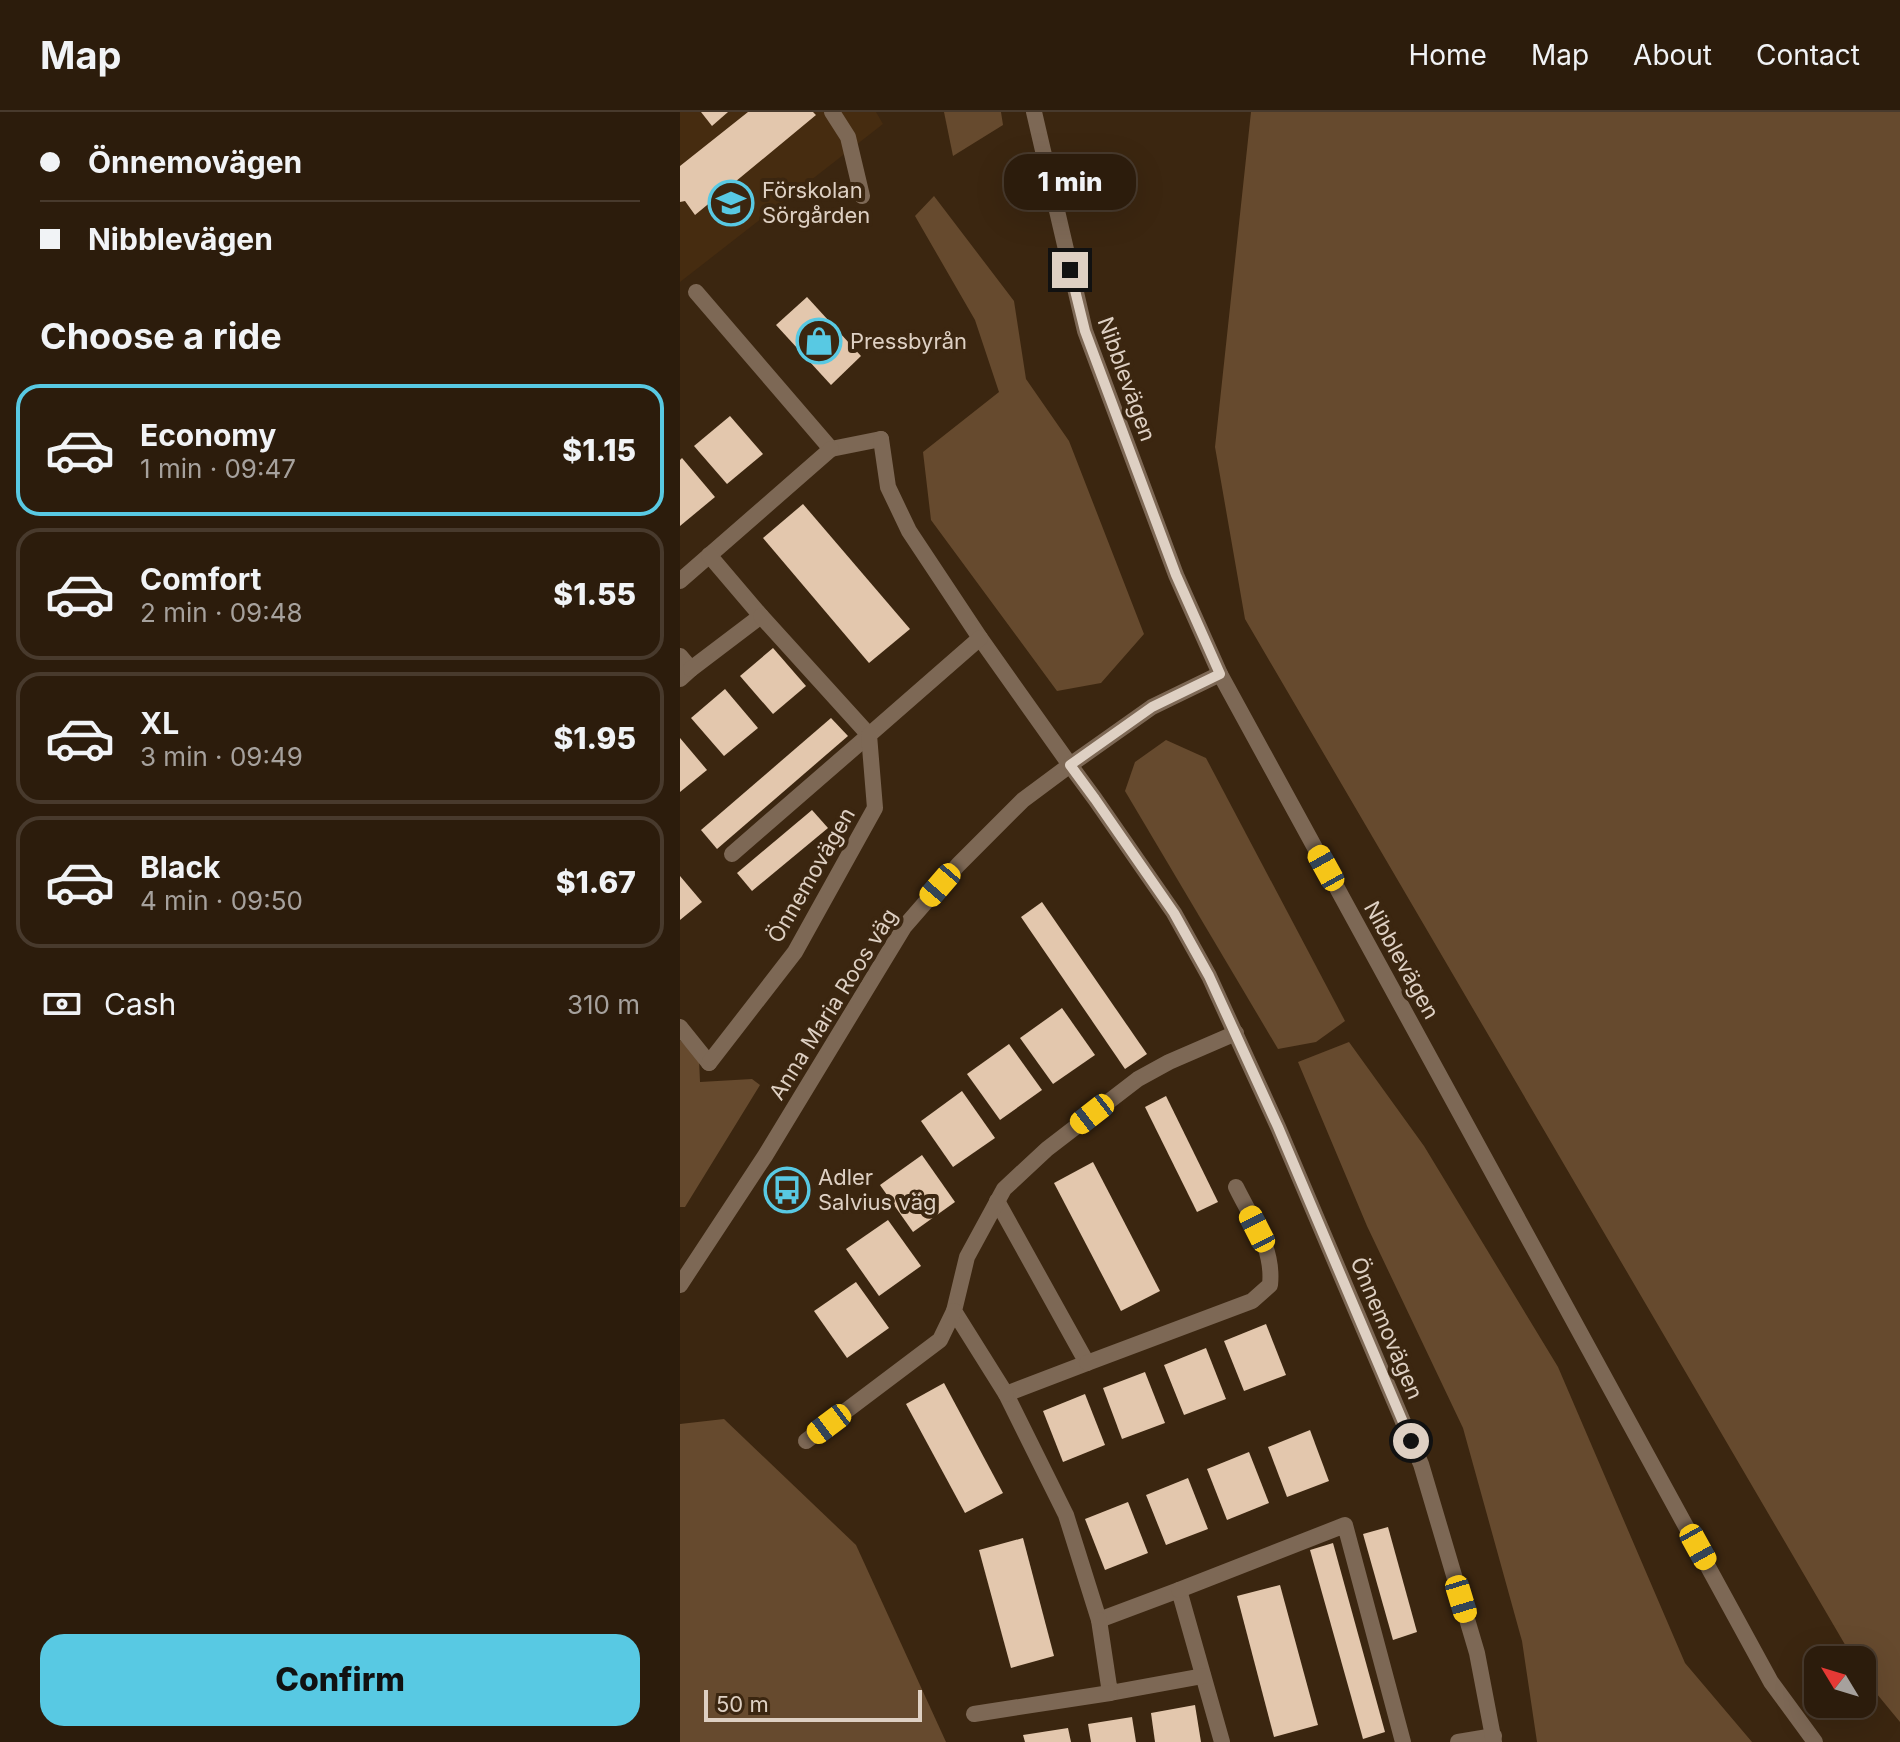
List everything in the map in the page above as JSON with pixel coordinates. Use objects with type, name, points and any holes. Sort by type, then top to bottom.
[{"type":"street","points":[[832,112],[848,137],[862,196]]},
{"type":"street","name":"Nibblevägen","points":[[1034,112],[1085,331],[1176,575],[1220,674],[1771,1682],[1815,1742]]},
{"type":"street","points":[[680,581],[831,449],[696,292]]},
{"type":"street","name":"Önnemovägen","points":[[831,449],[881,439],[888,487],[909,531],[980,638],[1174,913],[1209,976],[1278,1127],[1421,1464],[1477,1653],[1494,1739]]},
{"type":"street","points":[[709,555],[869,735]]},
{"type":"street","points":[[684,668],[761,616]]},
{"type":"street","points":[[732,854],[980,638]]},
{"type":"street","name":"Anna Maria Roos väg","points":[[680,1285],[765,1156],[904,927],[958,865],[1023,800],[1070,765],[1152,707],[1220,674]]},
{"type":"street","name":"Önnemovägen","points":[[680,1027],[709,1063],[795,952],[875,808],[869,735]]},
{"type":"street","points":[[806,1441],[940,1340],[954,1311],[967,1257],[1004,1189],[1047,1149],[1138,1079],[1236,1033]]},
{"type":"street","points":[[1006,1394],[1252,1301],[1270,1285],[1272,1269],[1268,1250],[1236,1187]]},
{"type":"street","points":[[997,1201],[1087,1363]]},
{"type":"street","points":[[954,1311],[1006,1394],[1066,1515],[1099,1620],[1110,1693]]},
{"type":"street","points":[[1099,1620],[1345,1525],[1403,1742]]},
{"type":"street","points":[[1179,1590],[1222,1742]]},
{"type":"street","points":[[974,1714],[1203,1676]]},
{"type":"street","points":[[1458,1742],[1494,1739]]},
{"type":"shaded area","name":"Förskolan Sörgården","points":[[680,112],[876,112],[883,124],[680,282]]},
{"type":"shaded area","points":[[944,112],[1001,112],[1003,125],[953,156]]},
{"type":"shaded area","points":[[1251,112],[1900,112],[1900,1722],[1876,1693],[1876,1646],[1846,1646],[1245,619],[1215,447]]},
{"type":"shaded area","points":[[934,196],[1014,301],[1026,379],[1069,441],[1144,634],[1101,683],[1057,691],[931,520],[923,452],[999,392],[975,320],[915,216]]},
{"type":"shaded area","points":[[1166,740],[1206,758],[1345,1021],[1316,1042],[1278,1049],[1125,791],[1135,762]]},
{"type":"shaded area","points":[[680,1040],[699,1059],[700,1082],[752,1079],[760,1085],[685,1207],[680,1207]]},
{"type":"shaded area","points":[[1349,1042],[1424,1146],[1558,1367],[1685,1663],[1752,1742],[1537,1742],[1522,1641],[1463,1428],[1367,1226],[1298,1062]]},
{"type":"shaded area","points":[[724,1419],[856,1545],[946,1742],[680,1742],[680,1424]]},
{"type":"building","points":[[701,112],[728,112],[712,126]]},
{"type":"building","points":[[748,112],[813,112],[816,115],[695,215],[685,201],[680,202],[680,166]]},
{"type":"building","name":"Pressbyrån","points":[[807,297],[861,356],[831,385],[776,325]]},
{"type":"building","points":[[730,416],[763,454],[727,484],[694,446]]},
{"type":"building","points":[[682,458],[715,497],[680,526],[680,460]]},
{"type":"building","points":[[803,504],[910,629],[869,663],[763,538]]},
{"type":"building","points":[[773,648],[806,686],[773,714],[740,676]]},
{"type":"building","points":[[725,689],[758,728],[724,756],[691,718]]},
{"type":"building","points":[[831,718],[848,736],[717,849],[701,830]]},
{"type":"building","points":[[680,738],[707,770],[680,792]]},
{"type":"building","points":[[812,810],[828,828],[752,891],[737,873]]},
{"type":"building","points":[[680,876],[702,902],[680,920]]},
{"type":"building","points":[[1042,902],[1147,1054],[1125,1069],[1021,917]]},
{"type":"building","points":[[1062,1008],[1095,1055],[1053,1084],[1020,1038]]},
{"type":"building","points":[[1009,1044],[1042,1090],[1000,1120],[967,1074]]},
{"type":"building","points":[[962,1091],[995,1138],[953,1167],[921,1121]]},
{"type":"building","points":[[1166,1096],[1218,1202],[1197,1212],[1145,1107]]},
{"type":"building","points":[[922,1155],[955,1202],[913,1232],[880,1185]]},
{"type":"building","points":[[1093,1162],[1160,1291],[1121,1311],[1054,1183]]},
{"type":"building","points":[[888,1220],[921,1266],[879,1296],[846,1249]]},
{"type":"building","points":[[856,1282],[889,1328],[847,1358],[814,1311]]},
{"type":"building","points":[[1266,1324],[1286,1375],[1244,1391],[1224,1341]]},
{"type":"building","points":[[1206,1348],[1226,1399],[1184,1415],[1164,1365]]},
{"type":"building","points":[[1145,1372],[1165,1423],[1122,1439],[1103,1388]]},
{"type":"building","points":[[944,1383],[1003,1493],[965,1513],[906,1404]]},
{"type":"building","points":[[1085,1394],[1105,1445],[1063,1462],[1043,1411]]},
{"type":"building","points":[[1310,1430],[1329,1481],[1287,1497],[1268,1447]]},
{"type":"building","points":[[1249,1452],[1269,1503],[1227,1520],[1207,1469]]},
{"type":"building","points":[[1188,1478],[1208,1529],[1166,1545],[1146,1495]]},
{"type":"building","points":[[1128,1502],[1148,1553],[1105,1570],[1085,1519]]},
{"type":"building","points":[[1388,1527],[1417,1632],[1393,1640],[1363,1534]]},
{"type":"building","points":[[1023,1538],[1054,1656],[1011,1668],[979,1550]]},
{"type":"building","points":[[1333,1543],[1385,1732],[1363,1739],[1310,1550]]},
{"type":"building","points":[[1280,1585],[1318,1725],[1274,1737],[1237,1596]]},
{"type":"building","points":[[1195,1705],[1201,1742],[1155,1742],[1151,1713]]},
{"type":"building","points":[[1132,1717],[1136,1742],[1091,1742],[1088,1724]]},
{"type":"building","points":[[1068,1728],[1071,1742],[1025,1742],[1023,1735]]},
{"type":"place","name":"Förskolan Sörgården","points":[[731,203]]},
{"type":"place","name":"Pressbyrån","points":[[819,341]]},
{"type":"place","name":"Adler Salvius väg","points":[[787,1190]]},
{"type":"route","points":[[1070,270],[1085,331],[1176,575],[1220,674],[1152,707],[1070,765],[1174,913],[1209,976],[1278,1127],[1411,1441]]}]
